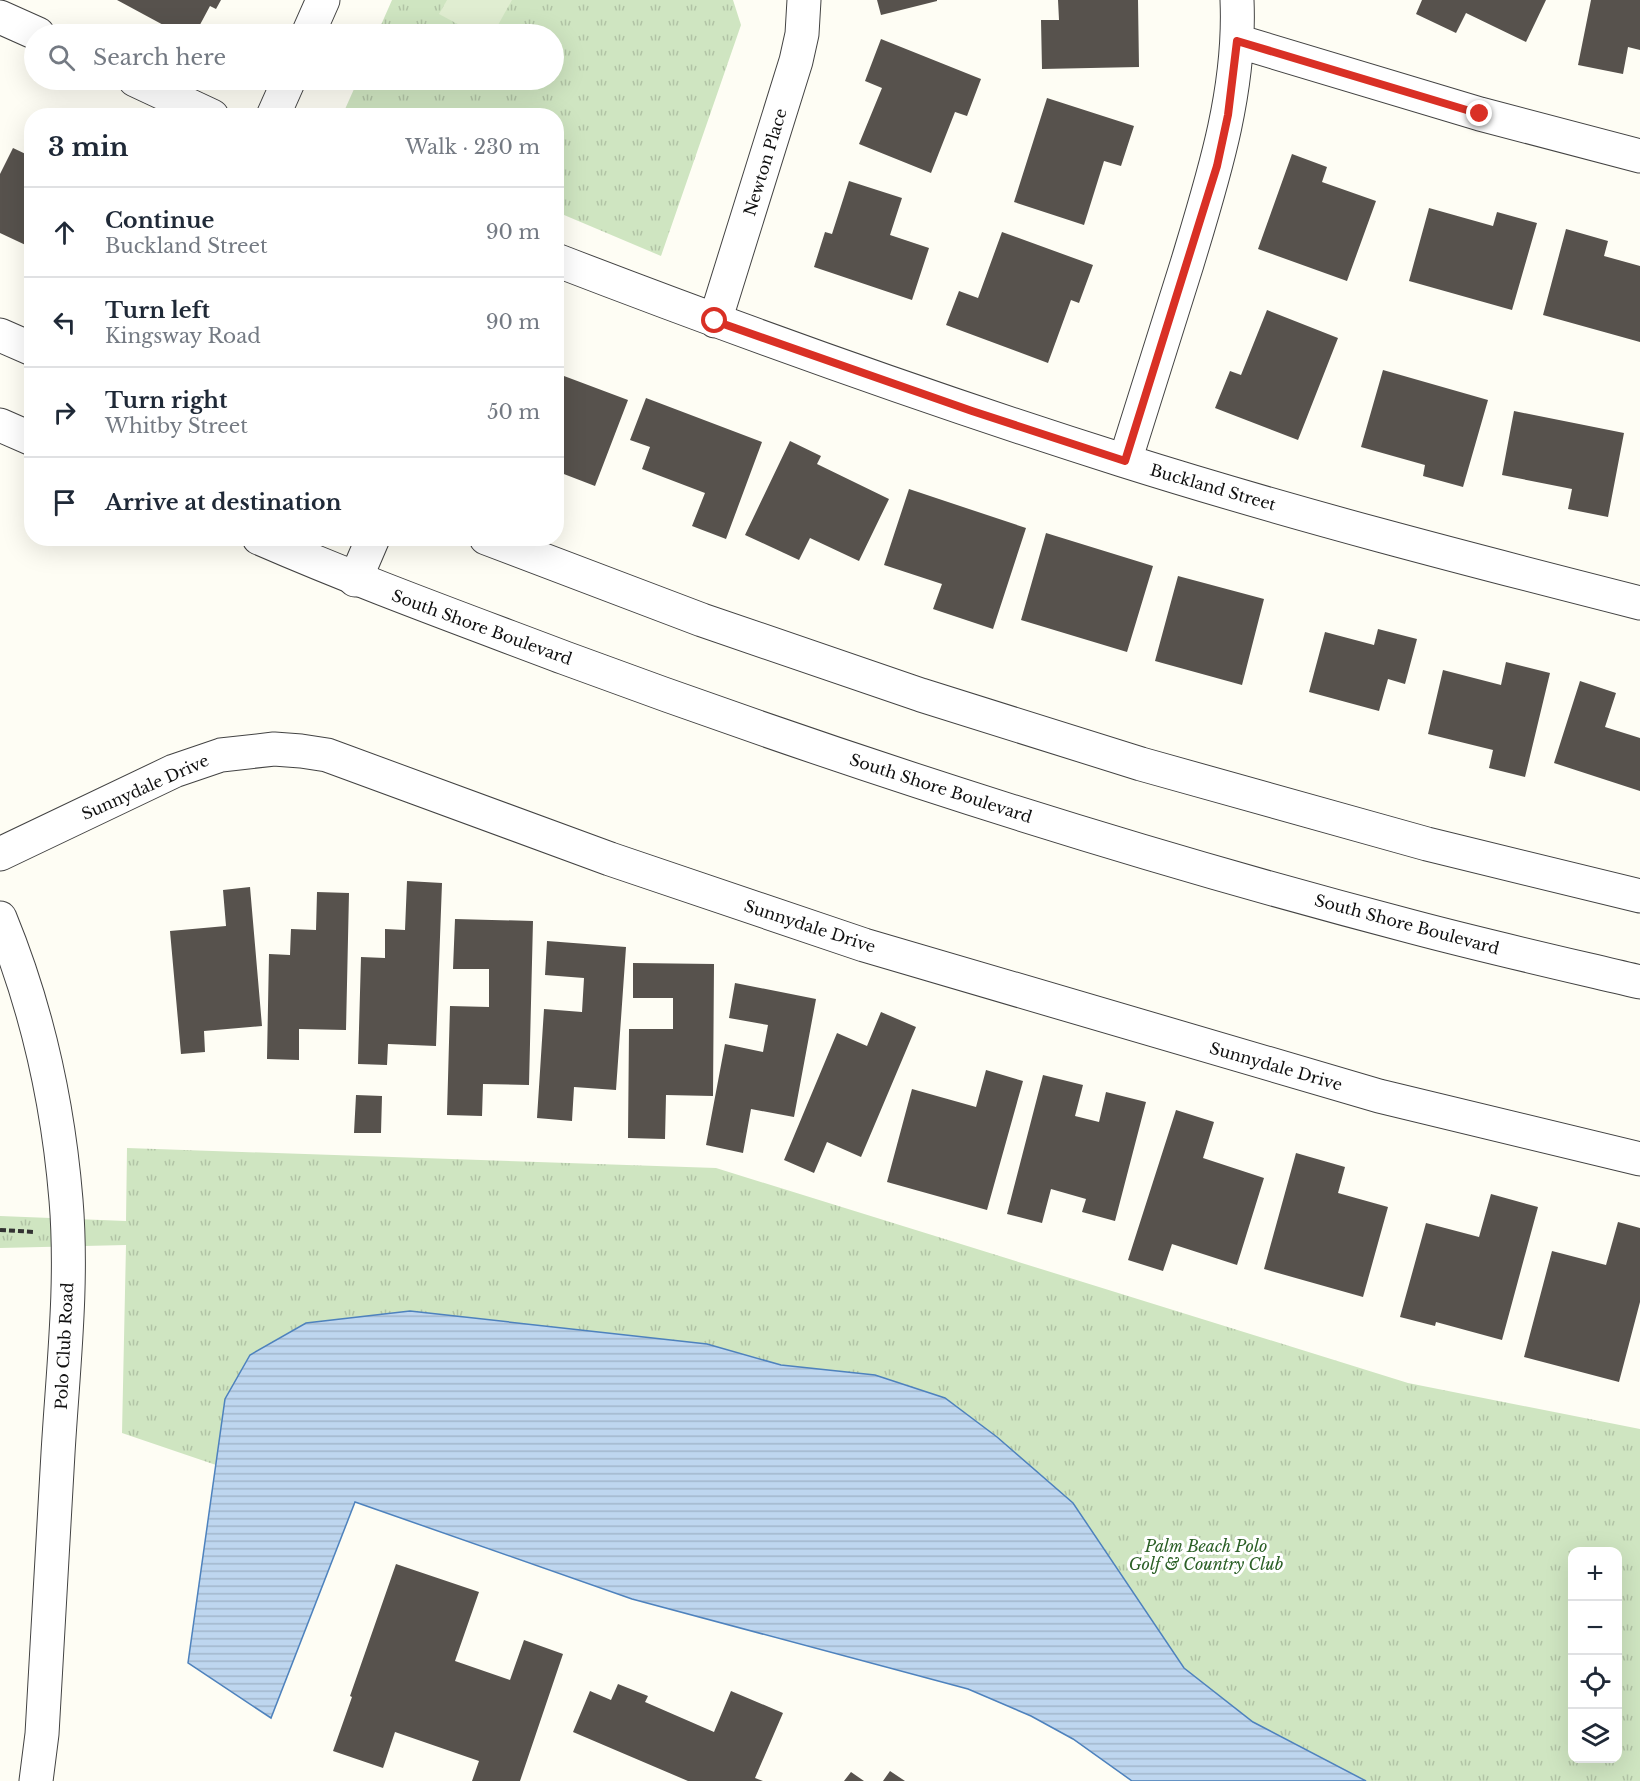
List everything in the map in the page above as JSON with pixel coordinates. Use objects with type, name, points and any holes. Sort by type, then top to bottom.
[{"type":"street","points":[[312,24],[323,0]]},
{"type":"street","name":"Newton Place","points":[[715,321],[796,61],[802,34],[804,0]]},
{"type":"street","points":[[1125,461],[1217,166],[1228,115],[1237,41],[1237,0]]},
{"type":"street","points":[[0,17],[24,28]]},
{"type":"street","points":[[1237,41],[1480,114],[1640,156]]},
{"type":"street","points":[[156,90],[195,108]]},
{"type":"street","points":[[276,108],[284,90]]},
{"type":"street","name":"Buckland Street","points":[[564,263],[715,321],[972,411],[1125,461],[1440,553],[1640,603]]},
{"type":"street","points":[[0,336],[24,346]]},
{"type":"street","points":[[0,425],[24,436]]},
{"type":"street","name":"South Shore Boulevard","points":[[277,546],[355,580],[685,702],[927,784],[1126,847],[1413,927],[1640,982]]},
{"type":"street","points":[[355,580],[370,546]]},
{"type":"street","points":[[507,546],[702,620],[921,695],[1141,764],[1427,844],[1640,896]]},
{"type":"street","name":"Sunnydale Drive","points":[[0,854],[174,771],[221,755],[274,749],[327,755],[610,859],[864,945],[1379,1096],[1640,1159]]},
{"type":"street","name":"Polo Club Road","points":[[0,918],[33,1011],[54,1105],[66,1201],[67,1309],[42,1734],[36,1781]]},
{"type":"path","points":[[0,1230],[46,1232]]},
{"type":"green space","points":[[392,0],[733,0],[741,25],[661,256],[564,215],[564,108],[346,108],[354,90],[564,90],[564,24],[381,24]]},
{"type":"green space","points":[[447,0],[512,0],[499,24],[458,24],[439,14]]},
{"type":"green space","name":"Palm Beach Polo Golf & Country Club","points":[[127,1148],[716,1168],[1408,1383],[1640,1429],[1640,1781],[1132,1781],[1073,1739],[1031,1716],[968,1689],[632,1599],[355,1502],[271,1718],[188,1663],[216,1465],[122,1433],[126,1245],[0,1248],[0,1216],[126,1221]]},
{"type":"water","points":[[410,1311],[707,1344],[781,1365],[875,1375],[945,1398],[997,1437],[1073,1503],[1184,1668],[1253,1722],[1366,1781],[1132,1781],[1073,1739],[1031,1716],[968,1689],[632,1599],[355,1502],[271,1718],[188,1663],[225,1399],[250,1355],[306,1323]]},
{"type":"building","points":[[117,0],[221,0],[216,9],[210,6],[200,24],[161,24]]},
{"type":"building","points":[[877,0],[937,0],[937,1],[881,15]]},
{"type":"building","points":[[1058,0],[1138,0],[1139,67],[1042,69],[1041,20],[1059,20]]},
{"type":"building","points":[[1422,0],[1546,0],[1526,42],[1466,13],[1456,33],[1416,14]]},
{"type":"building","points":[[1591,0],[1640,0],[1640,50],[1628,47],[1623,74],[1578,65]]},
{"type":"building","points":[[881,39],[981,79],[967,116],[955,112],[931,173],[859,144],[882,88],[865,81]]},
{"type":"building","points":[[1047,98],[1134,126],[1121,166],[1104,161],[1084,225],[1014,202]]},
{"type":"building","points":[[13,148],[24,153],[24,244],[0,233],[0,174]]},
{"type":"building","points":[[1292,154],[1327,167],[1322,182],[1376,201],[1347,281],[1258,249]]},
{"type":"building","points":[[849,181],[902,198],[890,235],[929,248],[912,300],[814,267],[825,232],[832,234]]},
{"type":"building","points":[[1429,208],[1493,226],[1497,212],[1537,223],[1512,310],[1409,281]]},
{"type":"building","points":[[1566,229],[1608,241],[1604,256],[1640,266],[1640,342],[1543,315]]},
{"type":"building","points":[[1002,232],[1093,265],[1079,303],[1071,300],[1048,363],[946,325],[959,291],[978,298]]},
{"type":"building","points":[[1267,310],[1338,338],[1298,440],[1215,408],[1230,371],[1241,375]]},
{"type":"building","points":[[1383,370],[1488,400],[1463,487],[1423,476],[1425,465],[1361,447]]},
{"type":"building","points":[[564,376],[628,400],[595,486],[564,474]]},
{"type":"building","points":[[646,398],[762,442],[726,539],[692,526],[705,493],[642,469],[650,447],[630,440]]},
{"type":"building","points":[[1514,411],[1624,433],[1608,517],[1568,509],[1572,489],[1502,475]]},
{"type":"building","points":[[790,441],[821,456],[817,464],[889,499],[859,561],[810,538],[799,560],[745,535]]},
{"type":"building","points":[[909,489],[1026,528],[993,629],[933,609],[942,584],[884,565]]},
{"type":"building","points":[[1046,533],[1153,566],[1127,652],[1021,620]]},
{"type":"building","points":[[1178,576],[1264,599],[1242,685],[1155,661]]},
{"type":"building","points":[[1378,629],[1417,639],[1405,684],[1388,679],[1379,711],[1309,692],[1325,632],[1374,645]]},
{"type":"building","points":[[1506,662],[1550,673],[1525,777],[1489,768],[1493,750],[1428,734],[1443,670],[1501,685]]},
{"type":"building","points":[[1580,681],[1616,693],[1605,727],[1640,738],[1640,791],[1554,763]]},
{"type":"building","points":[[407,881],[442,883],[436,1046],[388,1044],[387,1065],[358,1064],[361,957],[385,958],[385,929],[405,930]]},
{"type":"building","points":[[250,887],[262,1026],[204,1031],[205,1052],[181,1054],[170,931],[226,926],[223,890]]},
{"type":"building","points":[[317,892],[349,893],[346,1030],[299,1029],[299,1060],[267,1059],[269,954],[290,955],[291,929],[316,930]]},
{"type":"building","points":[[455,919],[533,921],[529,1085],[483,1084],[482,1116],[447,1115],[450,1006],[489,1007],[489,969],[453,969]]},
{"type":"building","points":[[547,941],[626,947],[616,1090],[574,1087],[572,1121],[537,1118],[544,1009],[582,1012],[584,978],[545,975]]},
{"type":"building","points":[[633,963],[714,964],[713,1096],[666,1095],[665,1139],[628,1138],[629,1029],[673,1029],[673,998],[633,998]]},
{"type":"building","points":[[735,983],[816,999],[794,1117],[751,1109],[743,1153],[706,1145],[725,1044],[763,1052],[768,1025],[729,1018]]},
{"type":"building","points":[[881,1012],[916,1027],[861,1157],[827,1142],[814,1173],[784,1160],[837,1033],[867,1046]]},
{"type":"building","points":[[986,1070],[1023,1081],[987,1210],[887,1182],[912,1089],[976,1107]]},
{"type":"building","points":[[1043,1075],[1083,1085],[1075,1116],[1099,1122],[1106,1092],[1146,1102],[1115,1221],[1082,1212],[1086,1199],[1051,1189],[1042,1223],[1007,1214]]},
{"type":"building","points":[[356,1095],[382,1096],[381,1133],[354,1133]]},
{"type":"building","points":[[1176,1110],[1214,1122],[1203,1158],[1264,1178],[1237,1265],[1172,1244],[1163,1271],[1128,1260]]},
{"type":"building","points":[[1296,1153],[1345,1167],[1338,1193],[1388,1207],[1363,1297],[1264,1269]]},
{"type":"building","points":[[1491,1194],[1538,1207],[1502,1340],[1436,1322],[1435,1326],[1400,1317],[1426,1223],[1479,1237]]},
{"type":"building","points":[[1618,1222],[1640,1228],[1640,1302],[1619,1382],[1524,1357],[1552,1251],[1606,1265]]},
{"type":"building","points":[[396,1564],[479,1592],[455,1661],[510,1680],[524,1640],[563,1654],[520,1781],[472,1781],[479,1761],[395,1732],[383,1768],[333,1751]]},
{"type":"building","points":[[618,1684],[648,1696],[645,1702],[714,1732],[731,1691],[783,1713],[755,1778],[763,1781],[688,1781],[573,1732],[590,1691],[611,1700]]},
{"type":"building","points":[[890,1771],[905,1781],[883,1781]]},
{"type":"building","points":[[851,1772],[864,1781],[844,1781]]},
{"type":"route","points":[[715,321],[972,411],[1125,461],[1217,166],[1228,115],[1237,41],[1480,114]]}]
